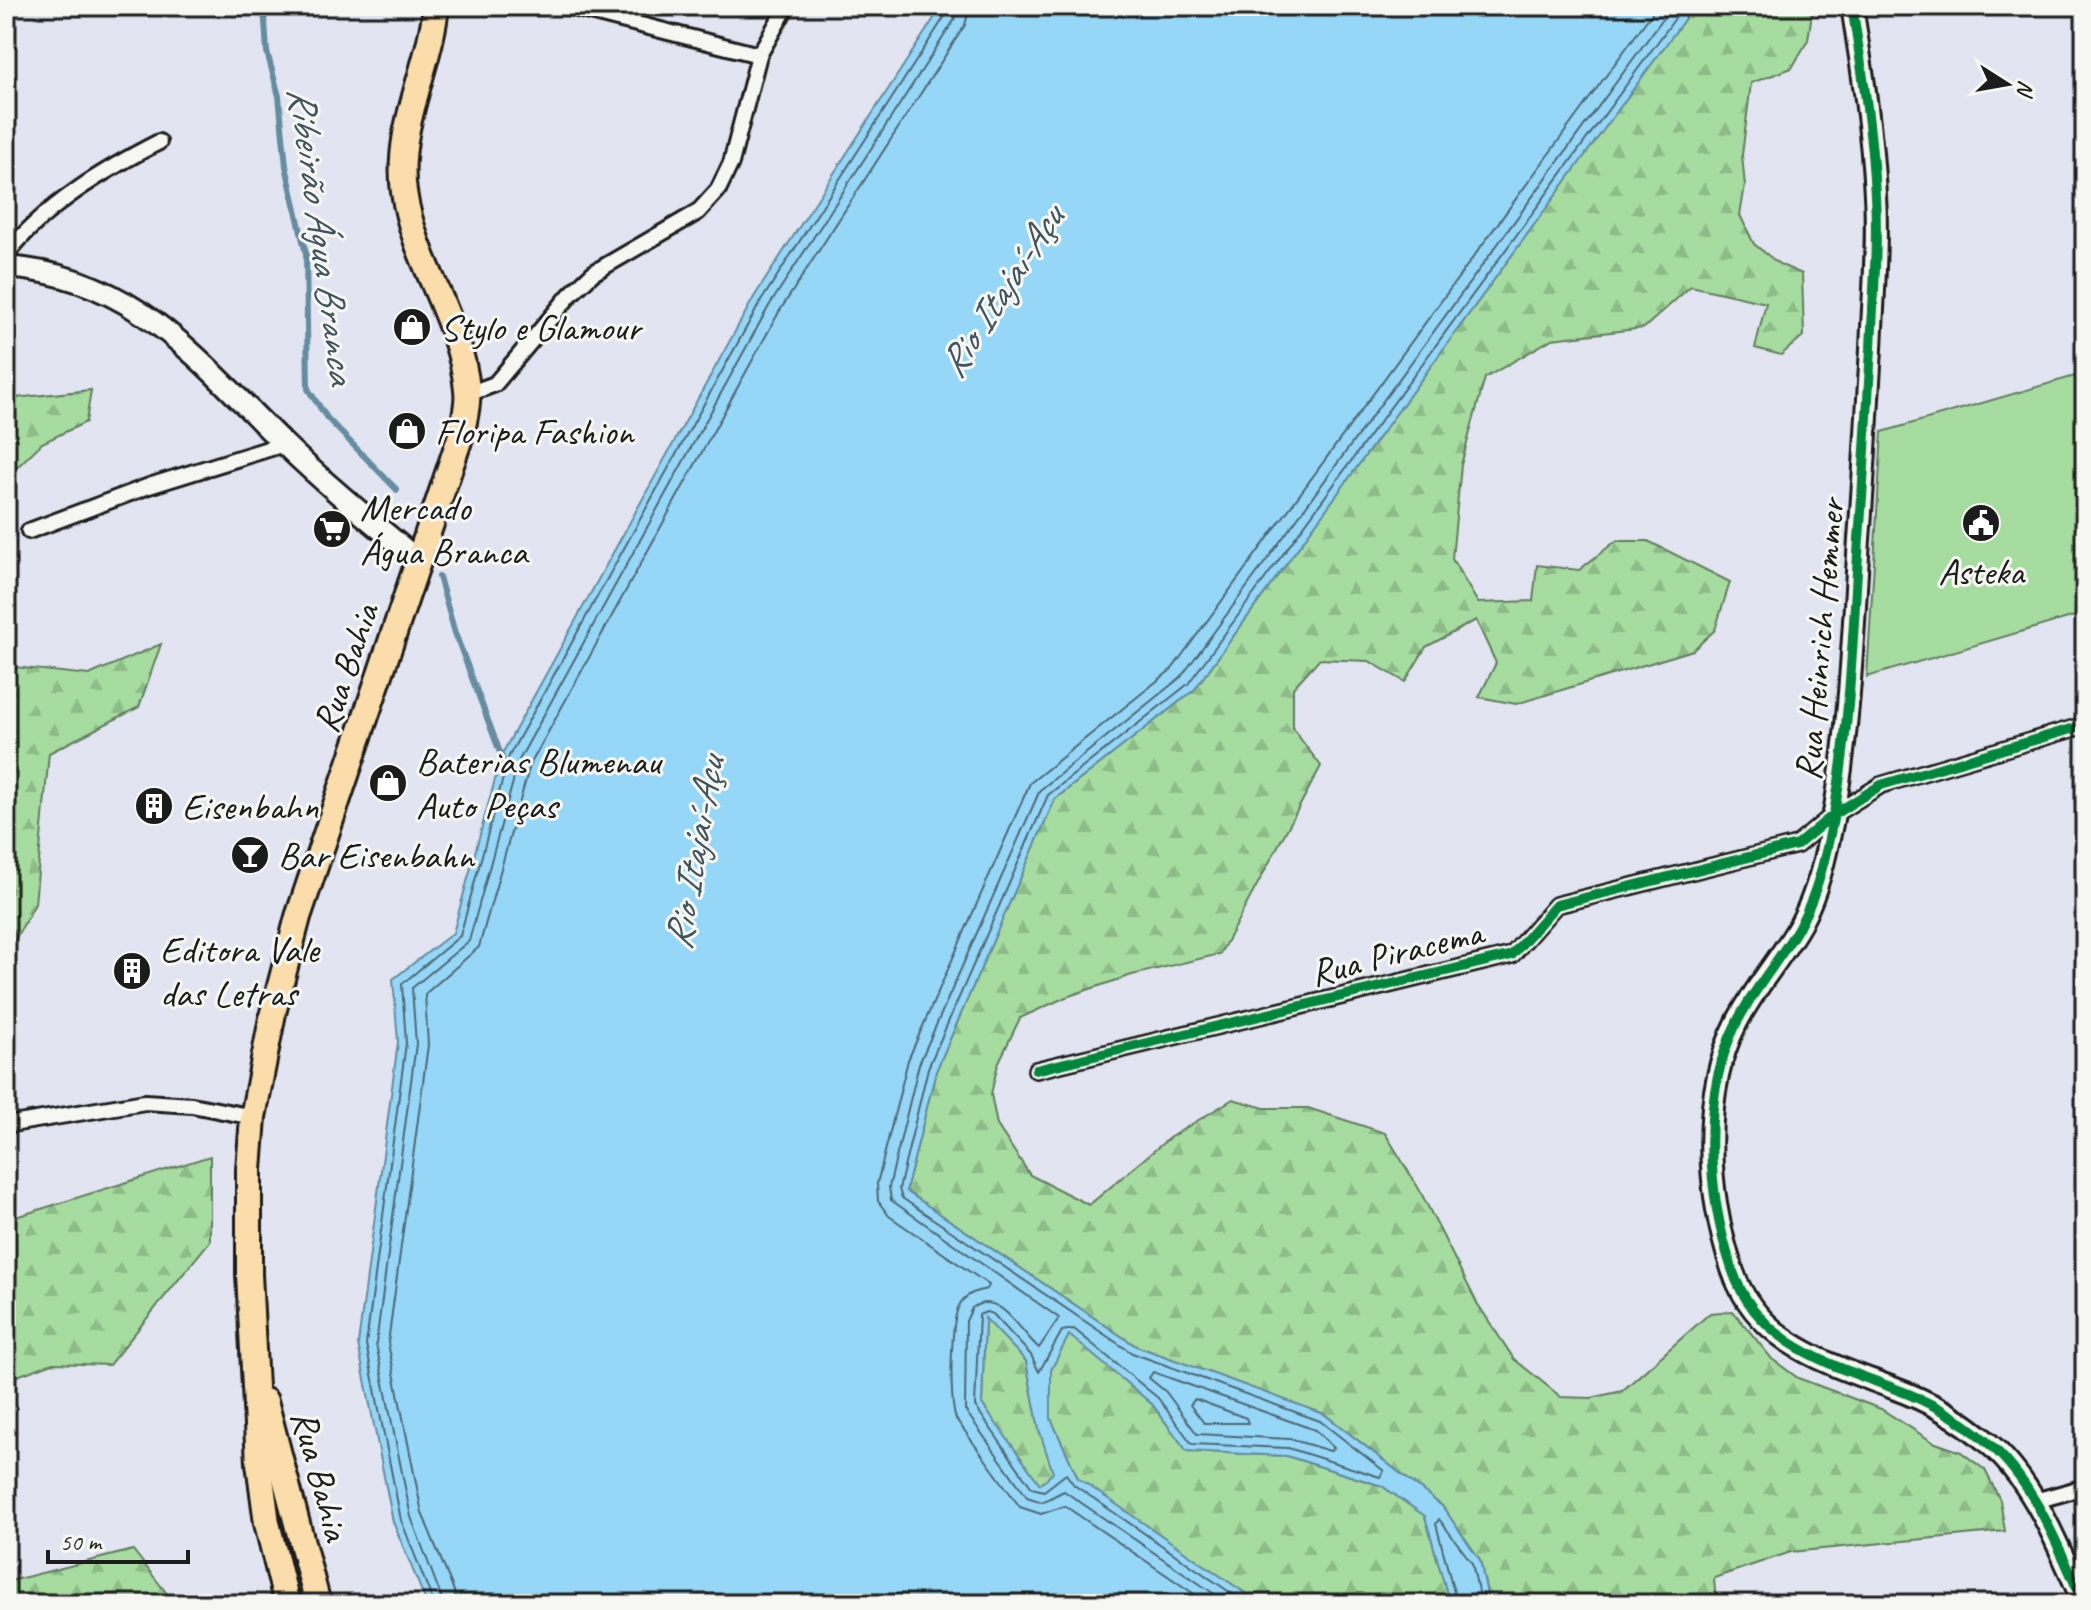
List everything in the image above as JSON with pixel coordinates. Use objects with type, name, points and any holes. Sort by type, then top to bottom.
[{"type":"main road","name":"Rua Bahia","points":[[287,1604],[267,1523],[259,1463],[249,1274],[249,1170],[253,1117],[273,1013],[298,917],[462,432],[468,394],[463,356],[417,244],[404,191],[405,144],[436,6]]},
{"type":"main road","name":"Rua Bahia","points":[[255,1364],[318,1604]]},
{"type":"street","points":[[566,6],[759,55]]},
{"type":"street","points":[[468,394],[495,384],[593,273],[698,212],[718,190],[731,163],[759,55],[787,6]]},
{"type":"street","name":"Rua Heinrich Hemmer","points":[[1852,6],[1868,112],[1875,194],[1876,255],[1852,643],[1833,815],[1825,857],[1801,923],[1738,1019],[1720,1059],[1712,1100],[1711,1141],[1724,1238],[1733,1273],[1747,1302],[1775,1332],[1806,1355],[1855,1377],[1894,1388],[1953,1417],[2000,1453],[2035,1501],[2078,1603]]},
{"type":"street","points":[[6,255],[29,225],[127,159],[159,142]]},
{"type":"street","points":[[6,267],[58,274],[117,296],[146,314],[284,444],[420,562]]},
{"type":"street","points":[[29,531],[149,486],[284,444]]},
{"type":"street","name":"Rua Piracema","points":[[1036,1070],[1512,955],[1556,905],[1797,845],[1833,815],[1881,785],[2085,725]]},
{"type":"street","points":[[6,1125],[145,1102],[192,1105],[253,1117]]},
{"type":"street","points":[[2035,1501],[2085,1487]]},
{"type":"green space","points":[[1694,6],[1813,6],[1808,40],[1792,68],[1751,83],[1742,155],[1745,186],[1740,215],[1754,244],[1779,264],[1802,274],[1804,335],[1781,355],[1755,348],[1766,303],[1691,286],[1644,328],[1552,339],[1485,378],[1461,465],[1452,559],[1478,603],[1533,601],[1537,565],[1579,570],[1616,541],[1648,541],[1730,582],[1715,630],[1693,650],[1516,704],[1479,697],[1496,663],[1476,620],[1426,647],[1405,682],[1369,661],[1319,659],[1293,688],[1293,729],[1321,766],[1220,954],[1132,975],[1066,997],[1020,1018],[998,1064],[991,1094],[997,1125],[1030,1175],[1089,1205],[1169,1138],[1233,1099],[1264,1108],[1308,1108],[1385,1133],[1419,1189],[1477,1303],[1514,1359],[1561,1397],[1591,1398],[1622,1391],[1710,1313],[1733,1311],[1772,1359],[1798,1378],[1881,1409],[1933,1442],[1961,1452],[1985,1470],[2000,1500],[2005,1531],[1791,1552],[1714,1578],[1716,1604],[1489,1604],[1480,1560],[1442,1506],[1324,1414],[1136,1346],[906,1191],[936,1071],[1055,799],[1194,690]]},
{"type":"green space","name":"Asteka","points":[[2085,373],[2085,613],[1867,677],[1882,432]]},
{"type":"green space","points":[[91,390],[86,422],[42,443],[6,478],[6,399]]},
{"type":"green space","points":[[161,644],[139,707],[49,753],[35,904],[6,956],[6,666],[89,675]]},
{"type":"green space","points":[[210,1156],[210,1241],[109,1365],[53,1363],[6,1380],[6,1220]]},
{"type":"green space","points":[[985,1317],[1026,1361],[1039,1429],[1054,1473],[1039,1485],[982,1404]]},
{"type":"green space","points":[[1069,1334],[1152,1404],[1187,1451],[1287,1456],[1382,1486],[1425,1516],[1450,1604],[1261,1604],[1078,1479],[1051,1419],[1051,1370]]},
{"type":"green space","points":[[266,1431],[309,1604],[301,1604],[276,1502]]},
{"type":"green space","points":[[133,1550],[175,1604],[6,1604],[6,1582]]},
{"type":"water","name":"Rio Itajaí-Açu","points":[[942,6],[1694,6],[1194,690],[1055,799],[936,1071],[906,1191],[1136,1346],[1324,1414],[1442,1506],[1480,1560],[1489,1604],[1450,1604],[1425,1516],[1382,1486],[1287,1456],[1187,1451],[1152,1404],[1069,1335],[1051,1370],[1051,1419],[1078,1478],[1261,1604],[427,1604],[393,1522],[358,1344],[398,1042],[393,979],[453,933],[502,754],[754,297]],"holes":[[[985,1318],[1026,1361],[1039,1429],[1053,1473],[1040,1484],[982,1404]]]},
{"type":"waterway","name":"Ribeirão Água Branca","points":[[264,6],[267,52],[279,96],[286,166],[306,254],[308,389],[327,418],[397,490]]},
{"type":"waterway","name":"Ribeirão Água Branca","points":[[439,577],[455,633],[504,763]]},
{"type":"cycle path","points":[[1852,6],[1872,148],[1876,233],[1864,468],[1843,750],[1830,832],[1812,898],[1794,936],[1744,1009],[1725,1050],[1717,1080],[1711,1144],[1717,1209],[1732,1269],[1743,1295],[1759,1316],[1798,1347],[1930,1404],[1987,1442],[2004,1458],[2032,1496],[2084,1604]]},
{"type":"cycle path","points":[[1036,1070],[1512,955],[1556,905],[1797,845],[1833,815],[1881,785],[2085,725]]},
{"type":"place","name":"Stylo e Glamour","points":[[412,327]]},
{"type":"place","name":"Floripa Fashion","points":[[407,431]]},
{"type":"place","name":"Asteka","points":[[1981,523]]},
{"type":"place","name":"Mercado Água Branca","points":[[332,529]]},
{"type":"place","name":"Baterias Blumenau Auto Peças","points":[[388,783]]},
{"type":"place","name":"Eisenbahn","points":[[154,806]]},
{"type":"place","name":"Bar Eisenbahn","points":[[250,855]]},
{"type":"place","name":"Editora Vale das Letras","points":[[132,971]]}]
